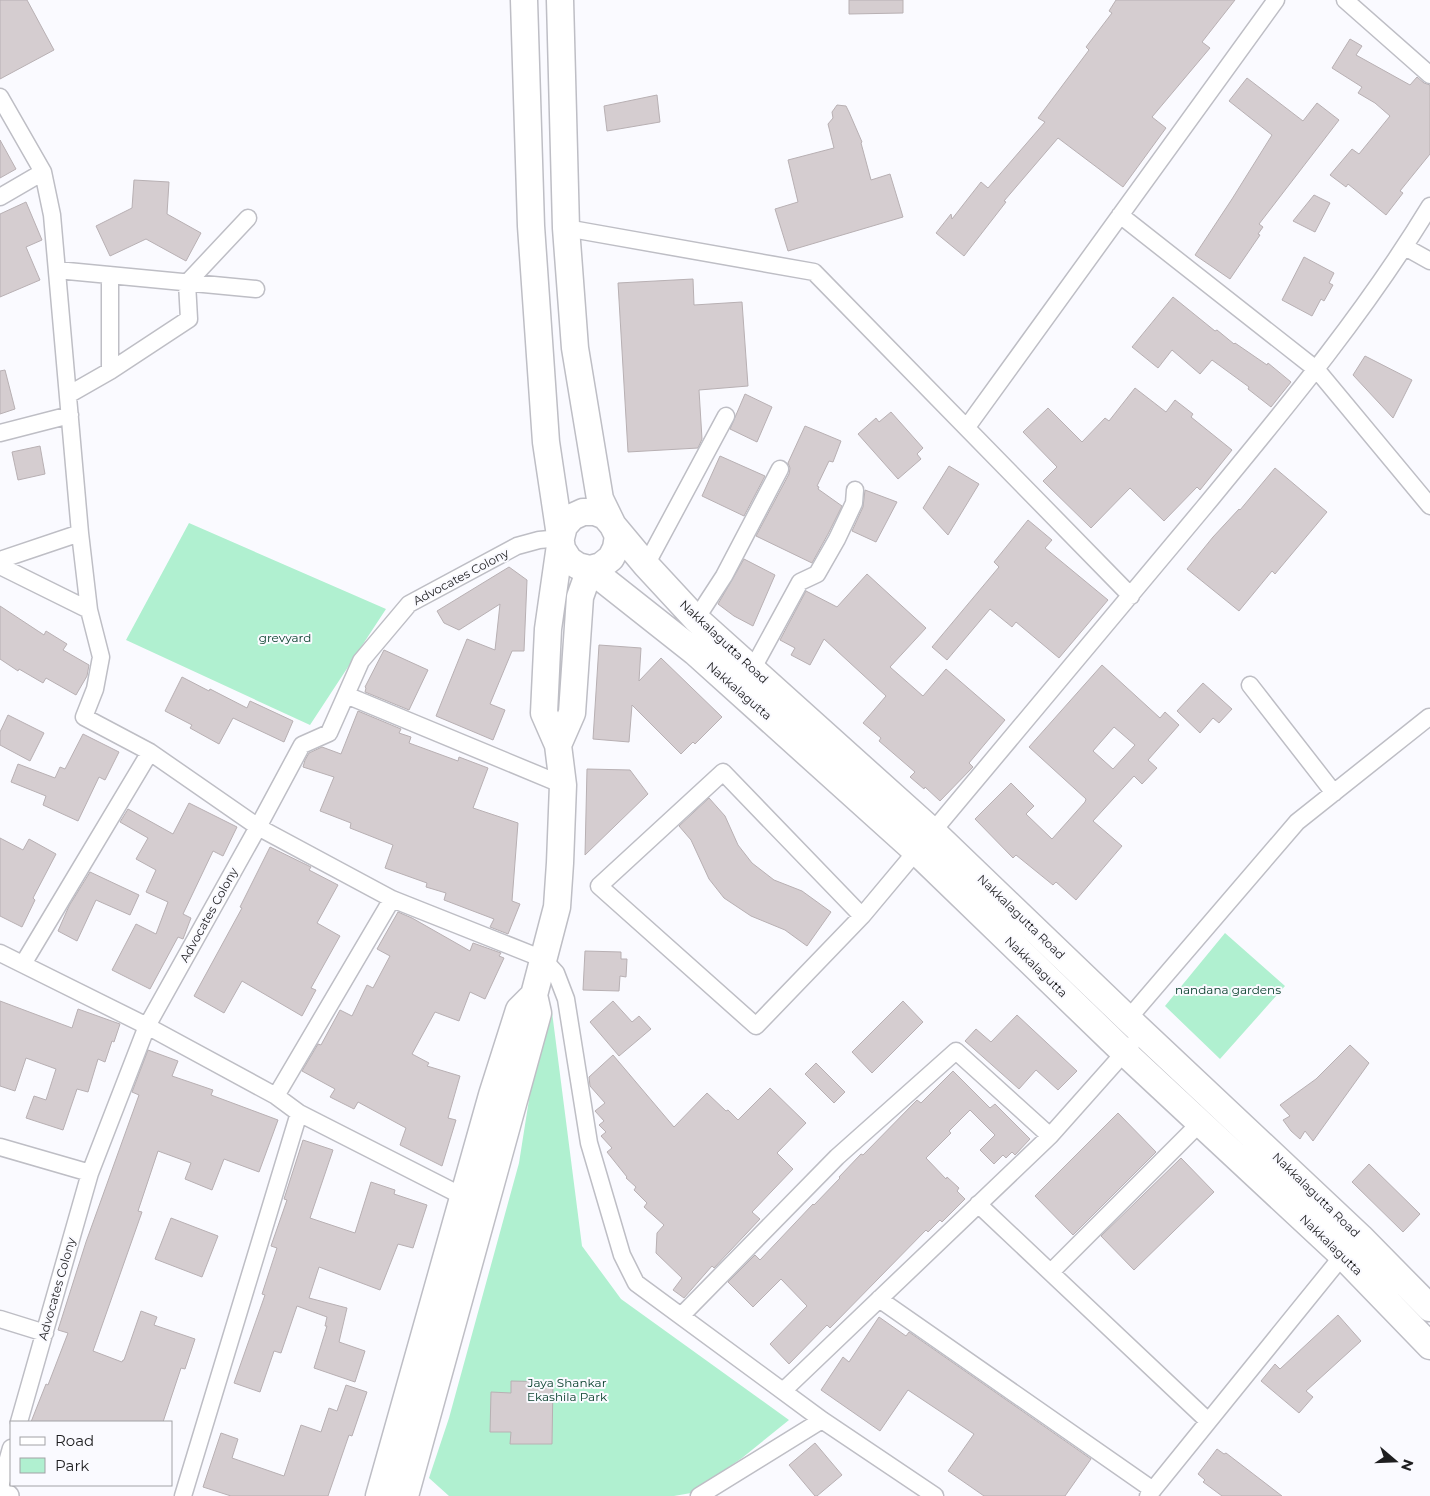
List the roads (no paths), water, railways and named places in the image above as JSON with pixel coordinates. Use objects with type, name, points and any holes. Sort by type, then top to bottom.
[{"type":"main road","points":[[524,0],[531,226],[546,442],[562,549],[568,560],[578,566],[590,569],[601,566],[611,558],[616,548],[618,536],[600,498],[584,413],[575,348],[566,228],[560,0]]},
{"type":"main road","points":[[407,1495],[538,1012],[534,995],[557,907],[564,785],[558,745],[544,713],[548,630],[561,538],[564,526],[572,517],[583,512],[595,512],[605,516],[614,525]]},
{"type":"main road","name":"Nakkalagutta Road","points":[[614,525],[646,565],[696,619],[932,831],[1135,1026],[1360,1237],[1430,1308]]},
{"type":"main road","points":[[558,745],[572,713],[580,597],[590,569]]},
{"type":"main road","name":"Nakkalagutta","points":[[590,569],[695,652],[916,851],[1124,1052],[1342,1255],[1430,1346]]},
{"type":"main road","points":[[379,1496],[492,1095],[519,1010],[534,995]]},
{"type":"street","points":[[967,427],[1276,0]]},
{"type":"street","points":[[1345,0],[1430,75]]},
{"type":"street","points":[[0,96],[43,172],[52,214],[80,533],[89,610],[101,657],[95,690],[84,717],[150,752],[258,827],[392,899],[543,959],[556,973],[566,999],[589,1144],[622,1255],[636,1283],[822,1420],[935,1496]]},
{"type":"street","points":[[0,197],[43,172]]},
{"type":"street","points":[[862,916],[723,772],[598,886],[756,1026],[862,916],[1131,596],[1317,370],[1405,248],[1430,206]]},
{"type":"street","points":[[1120,215],[1317,370],[1430,506]]},
{"type":"street","points":[[68,395],[110,371],[189,319],[187,282],[248,218]]},
{"type":"street","points":[[566,228],[814,272],[1131,596]]},
{"type":"street","points":[[1405,248],[1430,260]]},
{"type":"street","points":[[57,270],[256,289]]},
{"type":"street","points":[[110,275],[110,371]]},
{"type":"street","points":[[0,433],[70,415]]},
{"type":"street","points":[[646,565],[726,416]]},
{"type":"street","points":[[696,619],[724,576],[780,469]]},
{"type":"street","points":[[752,670],[800,582],[816,574],[837,539],[854,503],[855,490]]},
{"type":"street","points":[[0,560],[80,533]]},
{"type":"street","name":"Advocates Colony","points":[[19,1421],[90,1173],[147,1026],[302,745],[329,733],[361,661],[409,604],[517,546],[539,540],[561,538]]},
{"type":"street","points":[[0,566],[89,610]]},
{"type":"street","points":[[1250,685],[1334,793]]},
{"type":"street","points":[[346,695],[564,785]]},
{"type":"street","points":[[783,1391],[1050,1136],[1124,1052],[1135,1026],[1297,822],[1429,717]]},
{"type":"street","points":[[23,964],[150,752]]},
{"type":"street","points":[[276,1096],[392,899]]},
{"type":"street","points":[[0,953],[147,1026],[276,1096],[299,1113],[464,1197]]},
{"type":"street","points":[[681,1316],[837,1157],[956,1051],[1050,1136]]},
{"type":"street","points":[[183,1496],[299,1113]]},
{"type":"street","points":[[1050,1272],[1201,1122]]},
{"type":"street","points":[[0,1147],[90,1173]]},
{"type":"street","points":[[978,1204],[1208,1421]]},
{"type":"street","points":[[879,1299],[1150,1493],[1342,1255],[1360,1237]]},
{"type":"street","points":[[0,1319],[45,1333]]},
{"type":"street","points":[[699,1496],[822,1420]]},
{"type":"street","points":[[0,1487],[10,1452]]},
{"type":"street","points":[[0,1494],[8,1496]]},
{"type":"park label","name":"grevyard","points":[[285,638]]},
{"type":"park label","name":"nandana gardens","points":[[1228,990]]},
{"type":"park label","name":"Jaya Shankar Ekashila Park","points":[[567,1390]]}]
